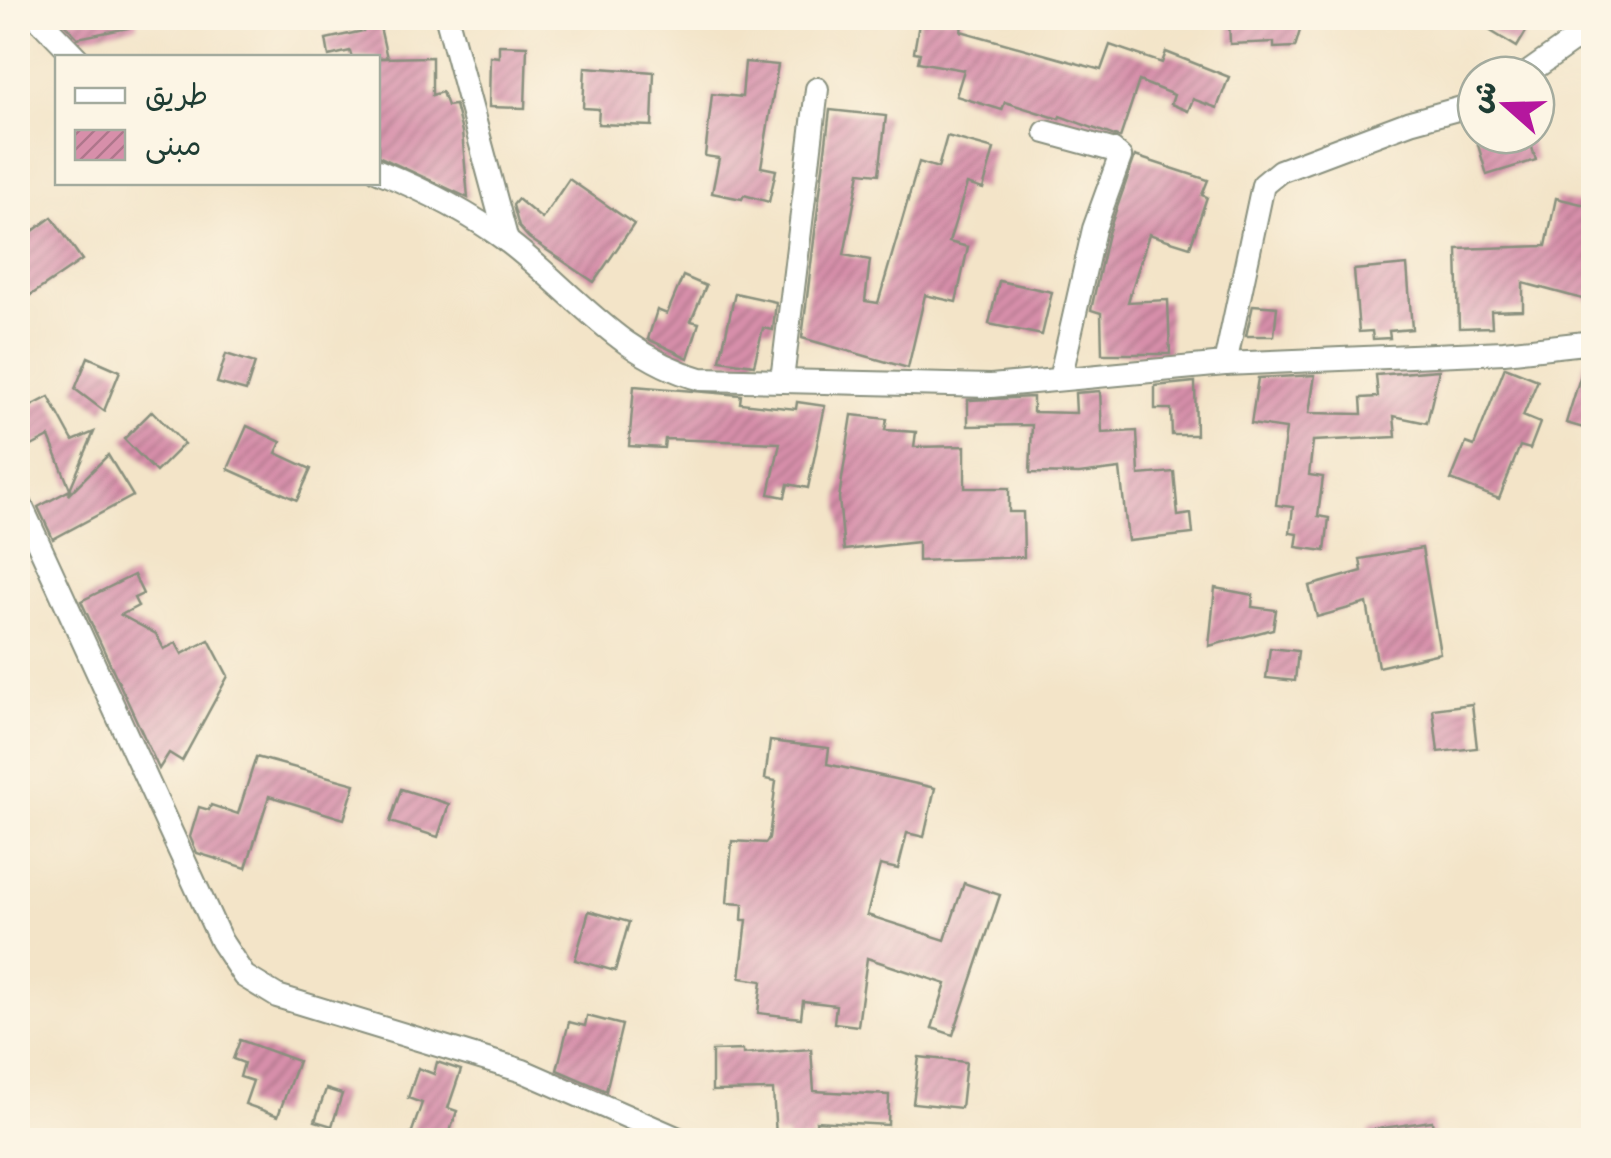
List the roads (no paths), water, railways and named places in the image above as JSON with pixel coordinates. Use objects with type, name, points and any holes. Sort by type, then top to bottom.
[{"type":"street","points":[[38,18],[73,55]]},
{"type":"street","points":[[447,18],[506,241]]},
{"type":"street","points":[[1553,55],[1594,26]]},
{"type":"street","points":[[782,380],[817,89]]},
{"type":"street","points":[[1225,364],[1263,185],[1280,171],[1410,122],[1456,109]]},
{"type":"street","points":[[1046,132],[1112,150],[1120,157],[1094,229],[1060,379]]},
{"type":"street","points":[[380,172],[422,189],[506,241],[624,344],[674,372],[701,378],[991,386],[1225,364],[1504,352],[1594,342]]},
{"type":"street","points":[[18,499],[221,941],[244,976],[277,996],[316,1011],[523,1071],[681,1140]]}]
